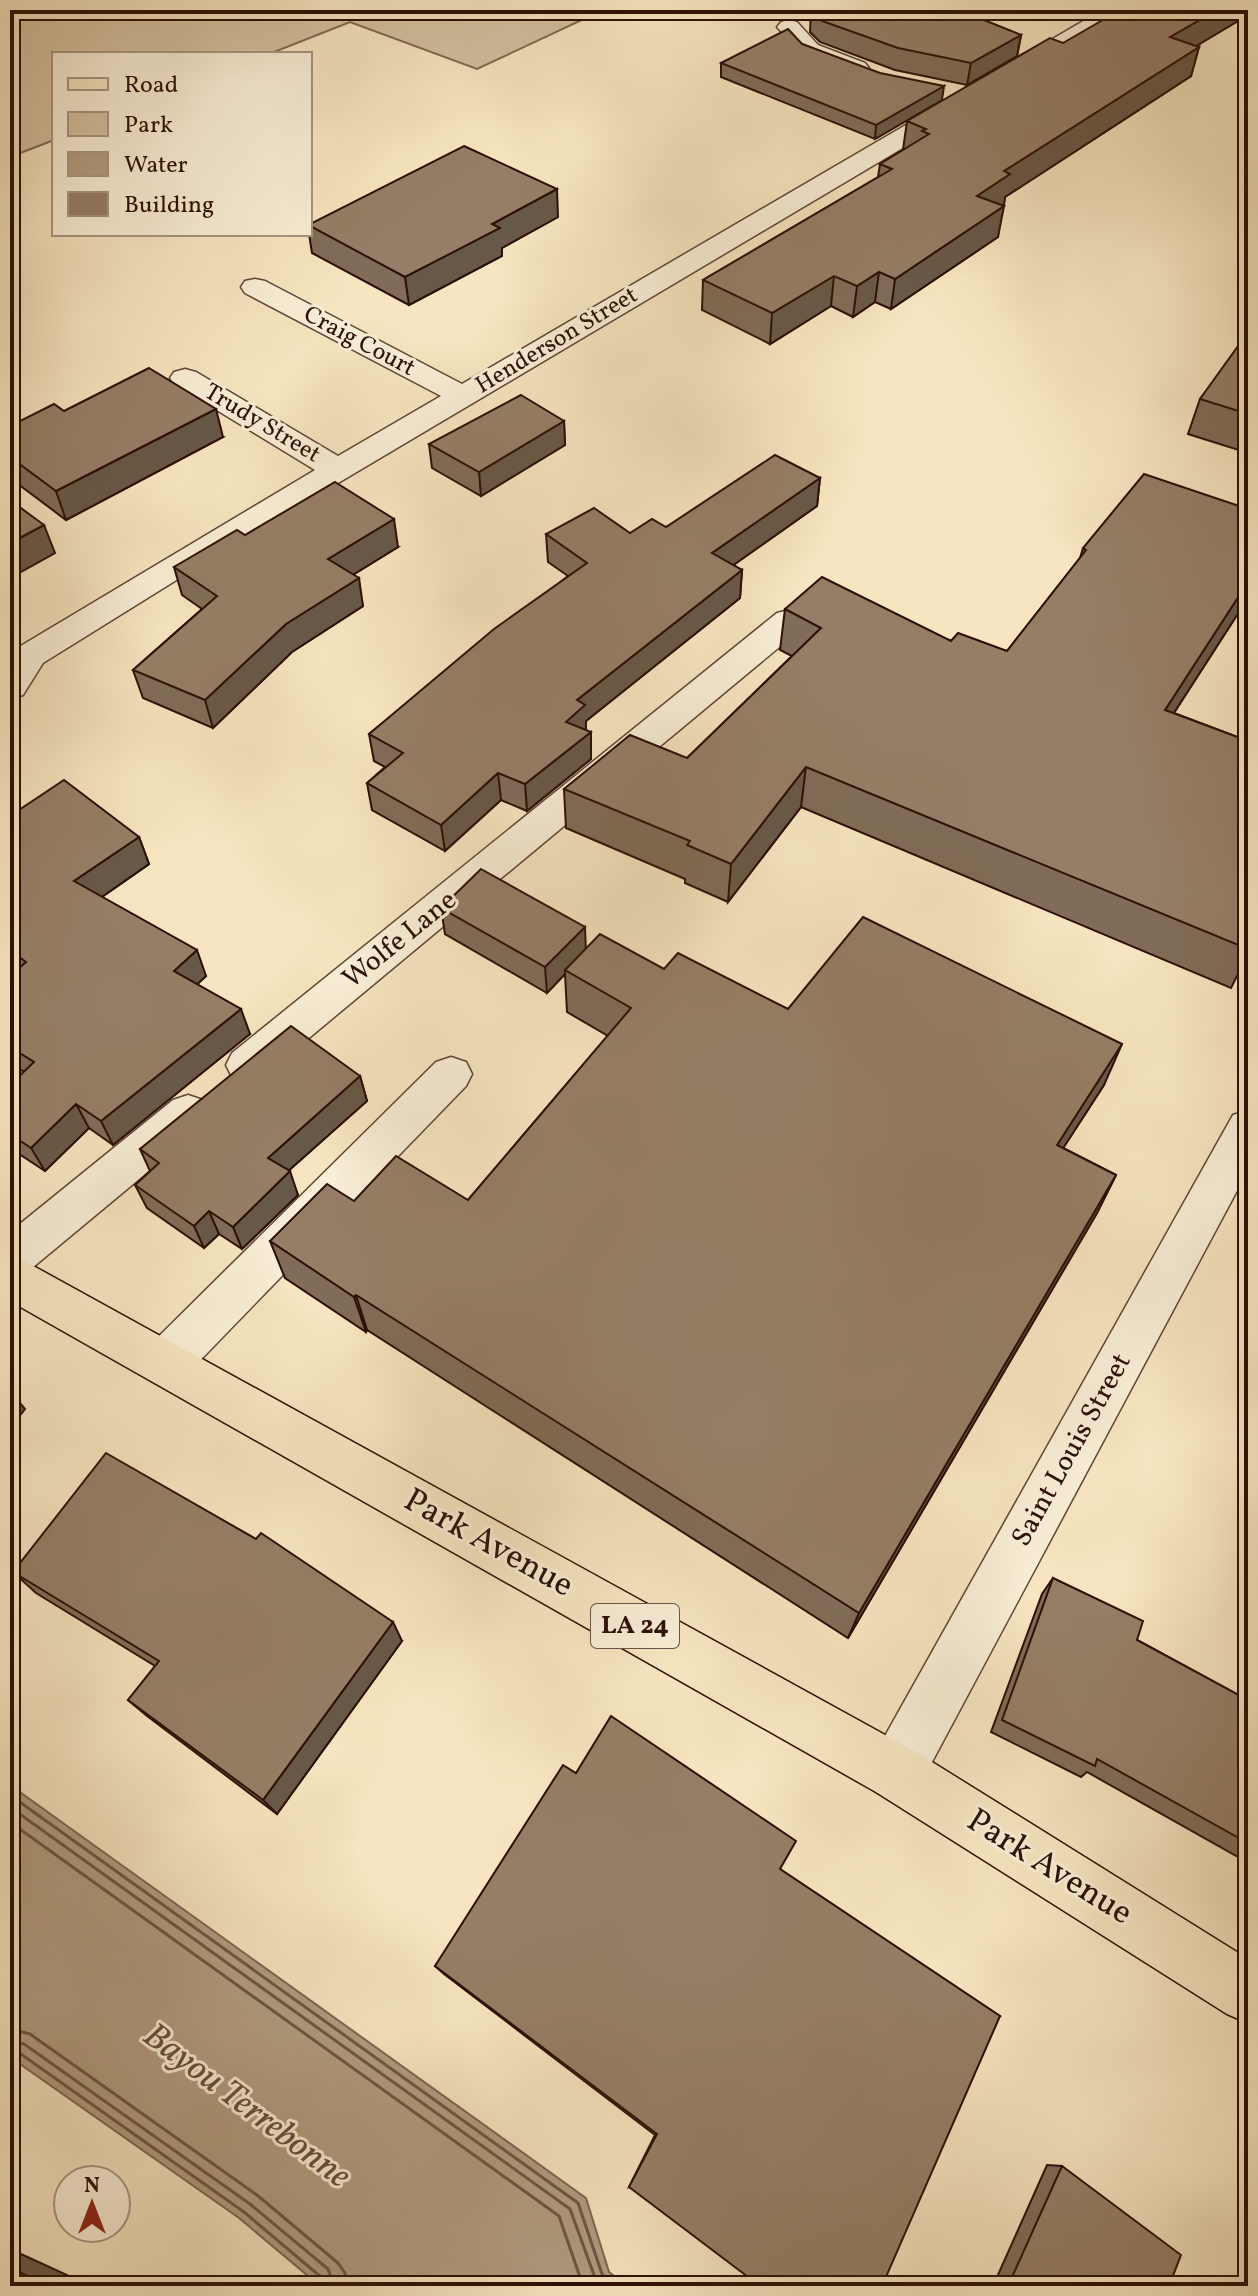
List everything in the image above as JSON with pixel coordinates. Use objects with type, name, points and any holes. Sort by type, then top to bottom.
[{"type":"main road","name":"Park Avenue","points":[[10,1277],[896,1772],[1248,1993]]},
{"type":"street","name":"Henderson Street","points":[[10,687],[31,655],[463,396],[958,93],[1118,10]]},
{"type":"street","points":[[789,27],[810,50],[875,74]]},
{"type":"street","name":"Craig Court","points":[[255,287],[463,396]]},
{"type":"street","name":"Trudy Street","points":[[185,378],[338,470]]},
{"type":"street","name":"Wolfe Lane","points":[[10,1259],[789,621]]},
{"type":"street","points":[[165,1363],[451,1074]]},
{"type":"street","name":"Saint Louis Street","points":[[896,1772],[1248,1128]]},
{"type":"green space","points":[[10,10],[603,10],[477,69],[350,22],[274,52],[52,52],[52,141],[10,157]]},
{"type":"water","name":"Bayou Terrebonne","points":[[10,1785],[586,2198],[609,2272],[627,2286],[320,2286],[239,2218],[10,2057]]},
{"type":"building","points":[[812,10],[959,10],[1021,35],[971,63],[898,48],[822,21]]},
{"type":"building","points":[[1120,10],[1217,10],[1170,37],[1199,47],[1004,171],[1010,174],[977,196],[1004,206],[895,279],[879,272],[857,286],[834,276],[772,313],[703,280],[892,169],[880,164],[929,134],[922,131],[926,129],[907,121],[1050,38],[1063,43]]},
{"type":"building","points":[[788,29],[802,44],[880,73],[944,86],[876,125],[721,63]]},
{"type":"building","points":[[464,146],[557,189],[492,224],[500,228],[405,277],[312,227],[312,223]]},
{"type":"building","points":[[1241,342],[1248,344],[1248,414],[1200,399]]},
{"type":"building","points":[[149,368],[216,409],[56,491],[10,457],[10,426],[54,404],[64,411]]},
{"type":"building","points":[[521,395],[564,421],[479,472],[429,444]]},
{"type":"building","points":[[775,455],[820,478],[712,553],[742,570],[577,700],[585,705],[566,722],[591,732],[525,784],[498,773],[441,825],[367,783],[403,753],[369,734],[494,629],[587,563],[546,534],[594,508],[630,533],[652,519],[666,527]]},
{"type":"building","points":[[1144,474],[1248,509],[1248,582],[1165,710],[1248,741],[1248,949],[806,767],[731,864],[687,845],[690,841],[564,789],[630,735],[687,758],[821,628],[785,609],[822,577],[951,641],[958,633],[1007,651],[1086,550],[1083,548]]},
{"type":"building","points":[[335,482],[394,519],[328,559],[359,578],[286,624],[205,700],[133,670],[217,596],[174,567],[237,530],[245,535]]},
{"type":"building","points":[[10,500],[44,525],[10,543]]},
{"type":"building","points":[[64,780],[139,837],[74,881],[197,950],[174,971],[241,1009],[101,1121],[76,1104],[31,1148],[10,1134],[10,1085],[34,1062],[10,1047],[10,976],[26,962],[10,950],[10,816]]},
{"type":"building","points":[[481,869],[585,927],[545,967],[441,908]]},
{"type":"building","points":[[863,917],[1122,1044],[1057,1145],[1116,1175],[859,1613],[356,1295],[354,1297],[270,1241],[327,1184],[354,1201],[396,1156],[468,1200],[631,1008],[565,970],[600,934],[664,969],[678,953],[788,1009]]},
{"type":"building","points":[[291,1026],[360,1076],[268,1158],[290,1171],[233,1227],[209,1211],[194,1226],[135,1185],[159,1163],[140,1149]]},
{"type":"building","points":[[106,1453],[256,1539],[261,1533],[393,1622],[263,1800],[128,1700],[159,1661],[13,1572]]},
{"type":"building","points":[[1053,1578],[1143,1621],[1137,1640],[1248,1700],[1248,1843],[1097,1759],[1095,1766],[1002,1720]]},
{"type":"building","points":[[611,1716],[796,1841],[780,1869],[1000,2016],[882,2286],[760,2286],[629,2187],[657,2134],[435,1966],[563,1765],[576,1773]]},
{"type":"building","points":[[1062,2166],[1181,2255],[1169,2286],[1008,2286]]},
{"type":"building","points":[[10,2268],[49,2286],[10,2286]]}]
